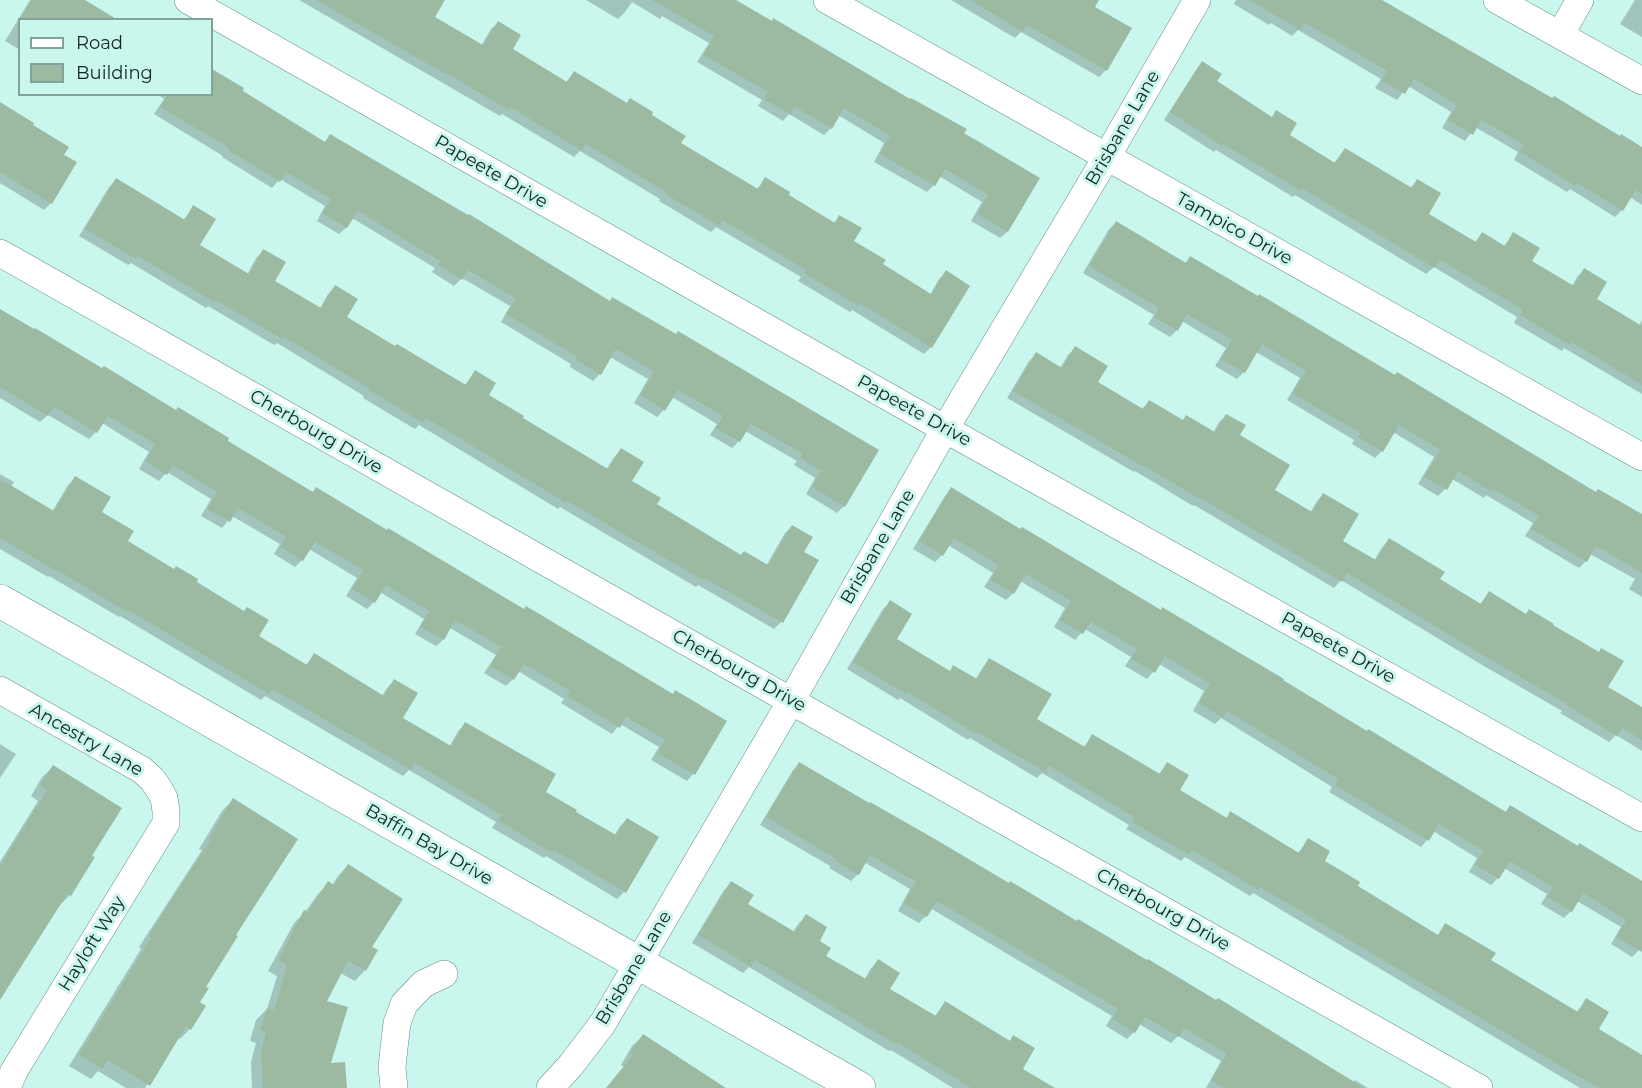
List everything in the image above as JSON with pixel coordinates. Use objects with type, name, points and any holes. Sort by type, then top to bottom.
[{"type":"street","name":"Papeete Drive","points":[[188,0],[945,429],[1642,818]]},
{"type":"street","name":"Tampico Drive","points":[[827,0],[1642,457]]},
{"type":"street","name":"Brisbane Lane","points":[[550,1088],[603,1023],[791,701],[945,429],[1197,0]]},
{"type":"street","points":[[1497,0],[1642,81]]},
{"type":"street","points":[[1560,35],[1580,0]]},
{"type":"street","name":"Cherbourg Drive","points":[[0,253],[1479,1088]]},
{"type":"street","name":"Baffin Bay Drive","points":[[0,601],[859,1088]]},
{"type":"street","name":"Ancestry Lane","points":[[0,690],[142,770],[152,779],[164,798]]},
{"type":"street","name":"Hayloft Way","points":[[7,1088],[14,1071],[166,823],[164,798]]},
{"type":"street","points":[[394,1088],[392,1067],[394,1048],[397,1023],[404,1004],[423,984],[444,974]]},
{"type":"building","points":[[31,0],[85,0],[115,18],[21,18]]},
{"type":"building","points":[[316,0],[445,0],[435,17],[483,45],[498,21],[521,35],[513,49],[567,82],[574,71],[627,103],[630,98],[686,136],[681,143],[758,189],[765,177],[790,192],[789,195],[835,223],[839,215],[862,228],[854,241],[886,260],[883,264],[931,294],[946,270],[970,286],[932,348],[860,303],[858,306],[804,273],[806,270],[722,220],[719,226],[586,144],[582,151],[510,107],[508,110]]},
{"type":"building","points":[[652,0],[736,0],[772,21],[773,18],[910,99],[967,129],[964,133],[1040,178],[1008,232],[977,214],[988,195],[945,169],[935,186],[880,154],[890,136],[844,108],[832,129],[795,107],[791,115],[764,99],[768,92],[703,55],[714,36]]},
{"type":"building","points":[[970,0],[1099,0],[1095,7],[1132,28],[1107,71],[1027,25],[1023,32]]},
{"type":"building","points":[[1249,0],[1382,0],[1642,147],[1642,194],[1636,190],[1623,211],[1577,183],[1575,186],[1520,152],[1524,145],[1481,120],[1473,135],[1448,120],[1457,105],[1414,79],[1405,94],[1381,81],[1387,71],[1305,23],[1300,30]]},
{"type":"building","points":[[1202,61],[1222,74],[1217,81],[1272,117],[1276,110],[1297,123],[1290,135],[1335,163],[1345,148],[1412,188],[1417,179],[1441,193],[1429,214],[1476,242],[1482,232],[1505,246],[1513,232],[1540,248],[1532,261],[1574,286],[1584,268],[1607,282],[1597,299],[1642,326],[1642,385],[1571,342],[1570,345],[1520,315],[1523,310],[1440,260],[1434,268],[1303,189],[1301,191],[1223,144],[1222,146],[1170,112]]},
{"type":"building","points":[[213,70],[325,142],[330,134],[469,214],[610,301],[612,297],[676,334],[678,331],[879,450],[845,507],[812,487],[821,471],[800,458],[803,454],[751,424],[740,442],[716,428],[723,416],[678,390],[665,411],[640,395],[654,372],[616,349],[601,375],[576,360],[577,357],[506,314],[516,299],[468,270],[462,280],[438,265],[440,261],[358,211],[347,228],[322,213],[331,199],[286,172],[280,182],[228,150],[229,148],[160,107],[167,96],[213,96]]},
{"type":"building","points":[[0,102],[69,147],[64,155],[77,162],[52,204],[0,172]]},
{"type":"building","points":[[116,178],[185,220],[193,205],[216,219],[200,245],[249,274],[263,249],[286,262],[275,281],[321,308],[335,285],[358,299],[347,317],[466,385],[475,370],[496,383],[489,395],[608,469],[621,448],[644,462],[632,481],[661,498],[657,504],[741,555],[744,551],[768,565],[792,525],[813,537],[804,552],[819,560],[783,623],[706,579],[704,581],[567,501],[566,503],[426,418],[423,423],[284,337],[282,339],[215,300],[214,302],[138,256],[136,259],[85,229]]},
{"type":"building","points":[[1116,221],[1186,263],[1190,256],[1258,296],[1259,294],[1395,375],[1397,372],[1596,492],[1598,489],[1642,514],[1642,573],[1596,546],[1587,562],[1531,529],[1539,516],[1493,489],[1492,492],[1458,471],[1447,490],[1424,477],[1440,450],[1399,425],[1383,452],[1358,437],[1360,433],[1292,393],[1306,371],[1262,344],[1245,373],[1221,359],[1232,340],[1187,314],[1178,331],[1154,317],[1159,308],[1089,266]]},
{"type":"building","points":[[0,309],[102,368],[104,366],[176,410],[178,407],[229,438],[228,441],[313,492],[316,487],[524,609],[526,606],[673,694],[675,690],[727,721],[695,775],[657,753],[665,740],[626,717],[620,728],[567,696],[570,691],[524,664],[514,680],[490,666],[501,647],[455,620],[444,640],[420,627],[429,611],[386,585],[375,603],[352,589],[363,570],[315,542],[303,561],[280,547],[286,537],[238,508],[230,522],[207,509],[217,492],[173,465],[167,475],[145,461],[155,444],[108,416],[97,433],[54,407],[48,416],[0,387]]},
{"type":"building","points":[[1075,346],[1108,366],[1098,382],[1143,409],[1149,400],[1183,420],[1186,415],[1215,432],[1226,414],[1246,425],[1240,435],[1290,465],[1275,490],[1312,512],[1323,493],[1359,514],[1343,541],[1376,560],[1389,538],[1445,572],[1440,579],[1481,604],[1489,591],[1526,614],[1529,609],[1599,652],[1601,648],[1624,661],[1608,687],[1642,707],[1642,740],[1622,728],[1617,736],[1347,573],[1342,582],[1013,391],[1036,352],[1062,368]]},
{"type":"building","points":[[75,476],[111,497],[102,512],[134,531],[128,541],[174,569],[176,566],[198,579],[197,582],[244,611],[247,607],[269,620],[259,636],[307,665],[314,653],[384,696],[394,679],[418,693],[403,718],[451,746],[465,722],[556,774],[546,792],[577,810],[576,812],[616,835],[627,818],[659,837],[626,893],[554,850],[552,853],[498,820],[501,815],[415,763],[411,770],[272,689],[269,694],[128,610],[127,612],[0,538],[0,479],[54,511]]},
{"type":"building","points":[[951,487],[1161,610],[1162,607],[1506,812],[1510,805],[1642,881],[1642,952],[1616,937],[1626,920],[1583,893],[1572,912],[1547,897],[1553,887],[1510,861],[1499,879],[1475,865],[1483,851],[1439,824],[1429,841],[1335,785],[1338,779],[1227,711],[1223,718],[1199,703],[1210,684],[1165,656],[1155,673],[1131,659],[1137,649],[1091,622],[1083,634],[1060,620],[1071,601],[1026,574],[1014,594],[990,580],[998,565],[954,538],[943,556],[919,541]]},
{"type":"building","points":[[890,600],[912,614],[897,639],[950,671],[953,665],[977,679],[989,658],[1052,694],[1037,719],[1085,747],[1092,734],[1160,774],[1167,762],[1189,775],[1180,790],[1227,818],[1230,811],[1299,853],[1308,838],[1330,851],[1325,861],[1360,882],[1358,886],[1438,935],[1445,923],[1496,953],[1491,960],[1578,1012],[1586,998],[1609,1012],[1599,1029],[1642,1055],[1642,1088],[1598,1088],[1260,887],[1258,890],[1192,850],[1189,855],[1132,822],[1134,817],[1049,766],[1045,772],[853,662]]},
{"type":"building","points":[[799,762],[1009,883],[1010,881],[1077,921],[1078,919],[1216,1000],[1218,998],[1364,1088],[1224,1088],[1211,1080],[1227,1054],[1184,1028],[1179,1037],[1145,1017],[1135,1033],[1112,1019],[1118,1009],[937,901],[927,917],[903,903],[916,882],[870,855],[859,875],[766,817]]},
{"type":"building","points":[[53,765],[122,808],[92,856],[95,857],[71,896],[67,894],[0,1000],[0,866],[47,790],[40,785]]},
{"type":"building","points":[[233,798],[298,839],[236,935],[238,936],[206,987],[209,988],[200,1002],[206,1006],[191,1030],[186,1026],[150,1086],[108,1060],[102,1069],[79,1055],[151,938],[148,936],[211,839],[209,838]]},
{"type":"building","points":[[348,864],[403,899],[372,947],[378,950],[366,971],[348,961],[327,1001],[348,1007],[331,1063],[345,1062],[347,1088],[263,1088],[261,1051],[266,1032],[260,1030],[267,1008],[274,1010],[287,965],[278,960],[304,910],[308,912],[328,881],[334,885]]},
{"type":"building","points":[[731,881],[754,895],[748,904],[795,932],[806,914],[827,927],[820,941],[831,948],[826,956],[866,979],[878,959],[900,973],[890,989],[936,1016],[945,1001],[1010,1041],[1013,1035],[1035,1048],[1023,1069],[1055,1088],[971,1088],[755,960],[751,967],[698,935]]},
{"type":"building","points":[[643,1034],[726,1088],[606,1088],[633,1055],[630,1053]]}]
